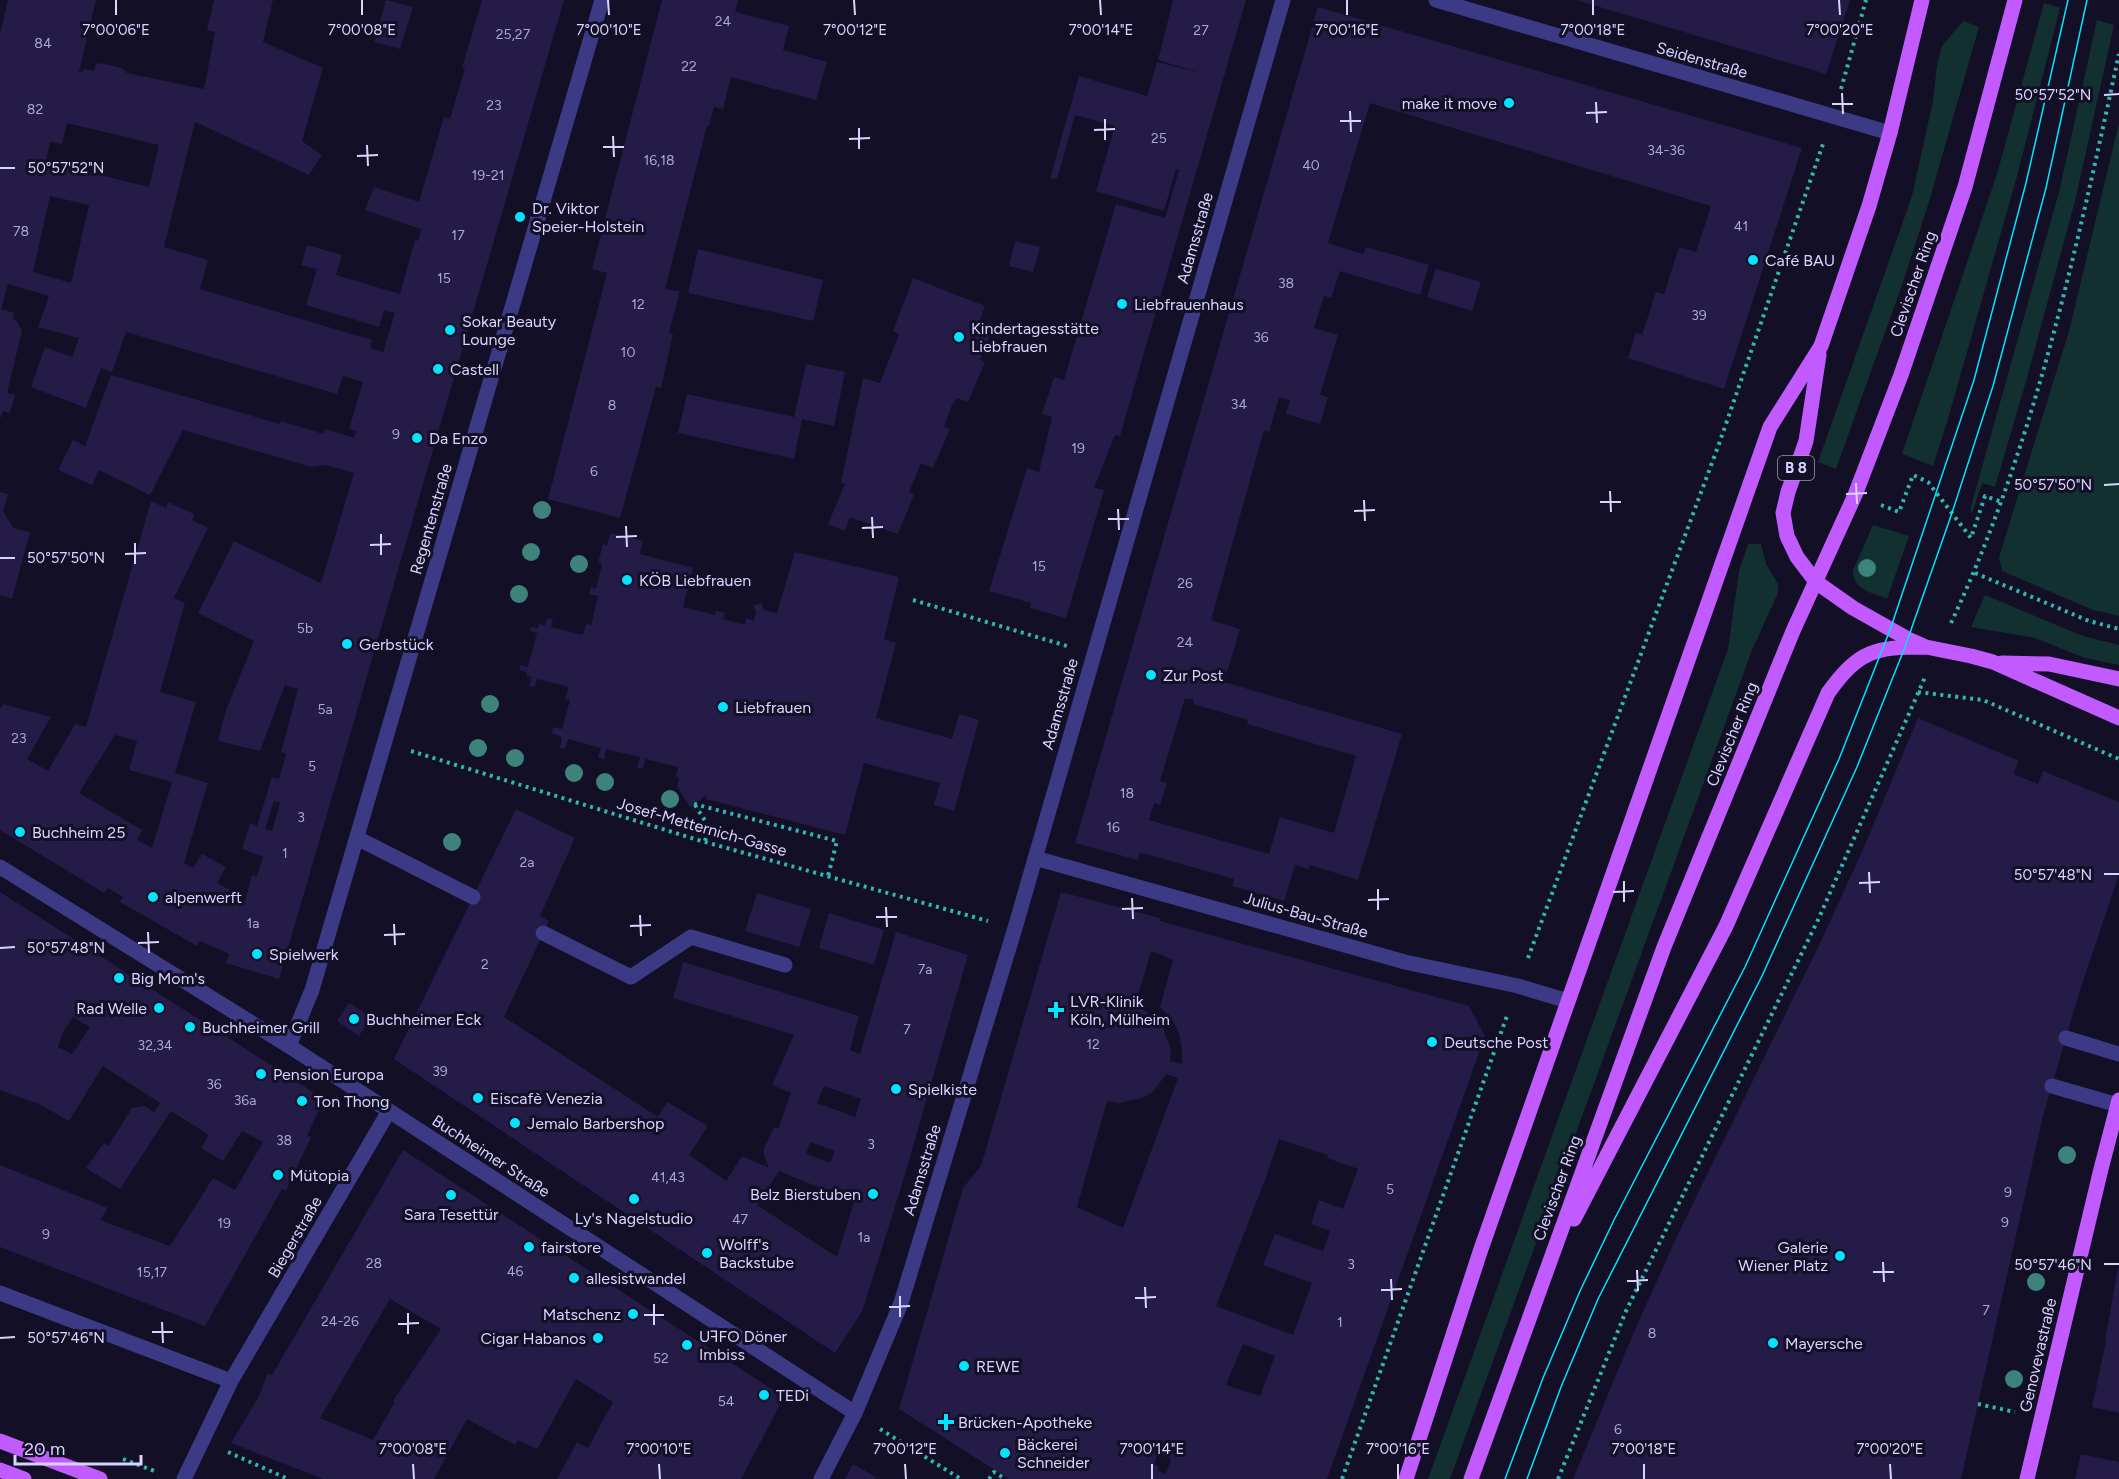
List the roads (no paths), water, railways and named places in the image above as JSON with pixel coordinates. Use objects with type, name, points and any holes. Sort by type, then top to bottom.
[{"type":"main road","points":[[1406,1479],[1480,1252],[1770,428],[1821,346],[1869,207],[1890,134],[1922,0]]},
{"type":"main road","points":[[1916,23],[1934,0]]},
{"type":"main road","name":"Clevischer Ring","points":[[1470,1479],[1664,947],[1789,642],[1855,495],[1901,375],[1965,187],[2015,0]]},
{"type":"main road","name":"B 8","points":[[1821,346],[1806,441],[1783,513],[1786,536],[1797,557],[1816,582],[1890,630],[1932,648],[1993,662],[2119,718]]},
{"type":"main road","points":[[1545,1275],[1726,926],[1828,693],[1842,673],[1860,657],[1883,650],[1932,648]]},
{"type":"main road","points":[[1993,662],[2049,664],[2119,679]]},
{"type":"main road","name":"Genovevastraße","points":[[2027,1479],[2118,1102]]},
{"type":"main road","points":[[0,1441],[100,1479]]},
{"type":"main road","points":[[0,1470],[24,1479]]},
{"type":"street","name":"Regentenstraße","points":[[289,1046],[312,990],[602,0]]},
{"type":"street","name":"Adamsstraße","points":[[821,1479],[855,1413],[901,1303],[1015,928],[1283,0]]},
{"type":"street","name":"Seidenstraße","points":[[1436,0],[1890,134]]},
{"type":"street","points":[[357,838],[473,897]]},
{"type":"street","name":"Julius-Bau-Straße","points":[[1035,858],[1405,962],[1518,986],[1568,1001]]},
{"type":"street","name":"Buchheimer Straße","points":[[0,867],[289,1046],[855,1413]]},
{"type":"street","points":[[543,933],[631,977],[691,937],[785,965]]},
{"type":"street","points":[[2066,1038],[2119,1054]]},
{"type":"street","points":[[2052,1086],[2118,1102]]},
{"type":"street","name":"Biegerstraße","points":[[184,1479],[231,1382],[389,1112]]},
{"type":"street","points":[[0,1293],[231,1382]]},
{"type":"tram line","points":[[1505,1479],[1543,1378],[1580,1291],[1614,1220],[1745,967],[1839,759],[1890,630],[1974,380],[2026,183],[2068,0]]},
{"type":"tram line","points":[[1527,1479],[1561,1387],[1598,1299],[1762,976],[1857,767],[1905,647],[1993,386],[2046,188],[2087,0]]},
{"type":"place","name":"make it move","points":[[1509,103]]},
{"type":"place","name":"Dr. Viktor Speier-Holstein","points":[[520,217]]},
{"type":"place","name":"Café BAU","points":[[1753,260]]},
{"type":"place","name":"Liebfrauenhaus","points":[[1122,304]]},
{"type":"place","name":"Sokar Beauty Lounge","points":[[450,330]]},
{"type":"place","name":"Kindertagesstätte Liebfrauen","points":[[959,337]]},
{"type":"place","name":"Castell","points":[[438,369]]},
{"type":"place","name":"Da Enzo","points":[[417,438]]},
{"type":"place","name":"KÖB Liebfrauen","points":[[627,580]]},
{"type":"place","name":"Gerbstück","points":[[347,644]]},
{"type":"place","name":"Zur Post","points":[[1151,675]]},
{"type":"place","name":"Liebfrauen","points":[[723,707]]},
{"type":"place","name":"Buchheim 25","points":[[20,832]]},
{"type":"place","name":"alpenwerft","points":[[153,897]]},
{"type":"place","name":"Spielwerk","points":[[257,954]]},
{"type":"place","name":"Big Mom's","points":[[119,978]]},
{"type":"place","name":"Rad Welle","points":[[159,1008]]},
{"type":"place","name":"LVR-Klinik Köln, Mülheim","points":[[1056,1010]]},
{"type":"place","name":"Buchheimer Eck","points":[[354,1019]]},
{"type":"place","name":"Buchheimer Grill","points":[[190,1027]]},
{"type":"place","name":"Deutsche Post","points":[[1432,1042]]},
{"type":"place","name":"Pension Europa","points":[[261,1074]]},
{"type":"place","name":"Spielkiste","points":[[896,1089]]},
{"type":"place","name":"Eiscafè Venezia","points":[[478,1098]]},
{"type":"place","name":"Ton Thong","points":[[302,1101]]},
{"type":"place","name":"Jemalo Barbershop","points":[[515,1123]]},
{"type":"place","name":"Mütopia","points":[[278,1175]]},
{"type":"place","name":"Belz Bierstuben","points":[[873,1194]]},
{"type":"place","name":"Sara Tesettür","points":[[451,1195]]},
{"type":"place","name":"Ly's Nagelstudio","points":[[634,1199]]},
{"type":"place","name":"fairstore","points":[[529,1247]]},
{"type":"place","name":"Wolff's Backstube","points":[[707,1253]]},
{"type":"place","name":"Galerie Wiener Platz","points":[[1840,1256]]},
{"type":"place","name":"allesistwandel","points":[[574,1278]]},
{"type":"place","name":"Matschenz","points":[[633,1314]]},
{"type":"place","name":"Cigar Habanos","points":[[598,1338]]},
{"type":"place","name":"Mayersche","points":[[1773,1343]]},
{"type":"place","name":"UꟻFO Döner Imbiss","points":[[687,1345]]},
{"type":"place","name":"REWE","points":[[964,1366]]},
{"type":"place","name":"TEDi","points":[[764,1395]]},
{"type":"place","name":"Brücken-Apotheke","points":[[946,1422]]},
{"type":"place","name":"Bäckerei Schneider","points":[[1005,1453]]}]
